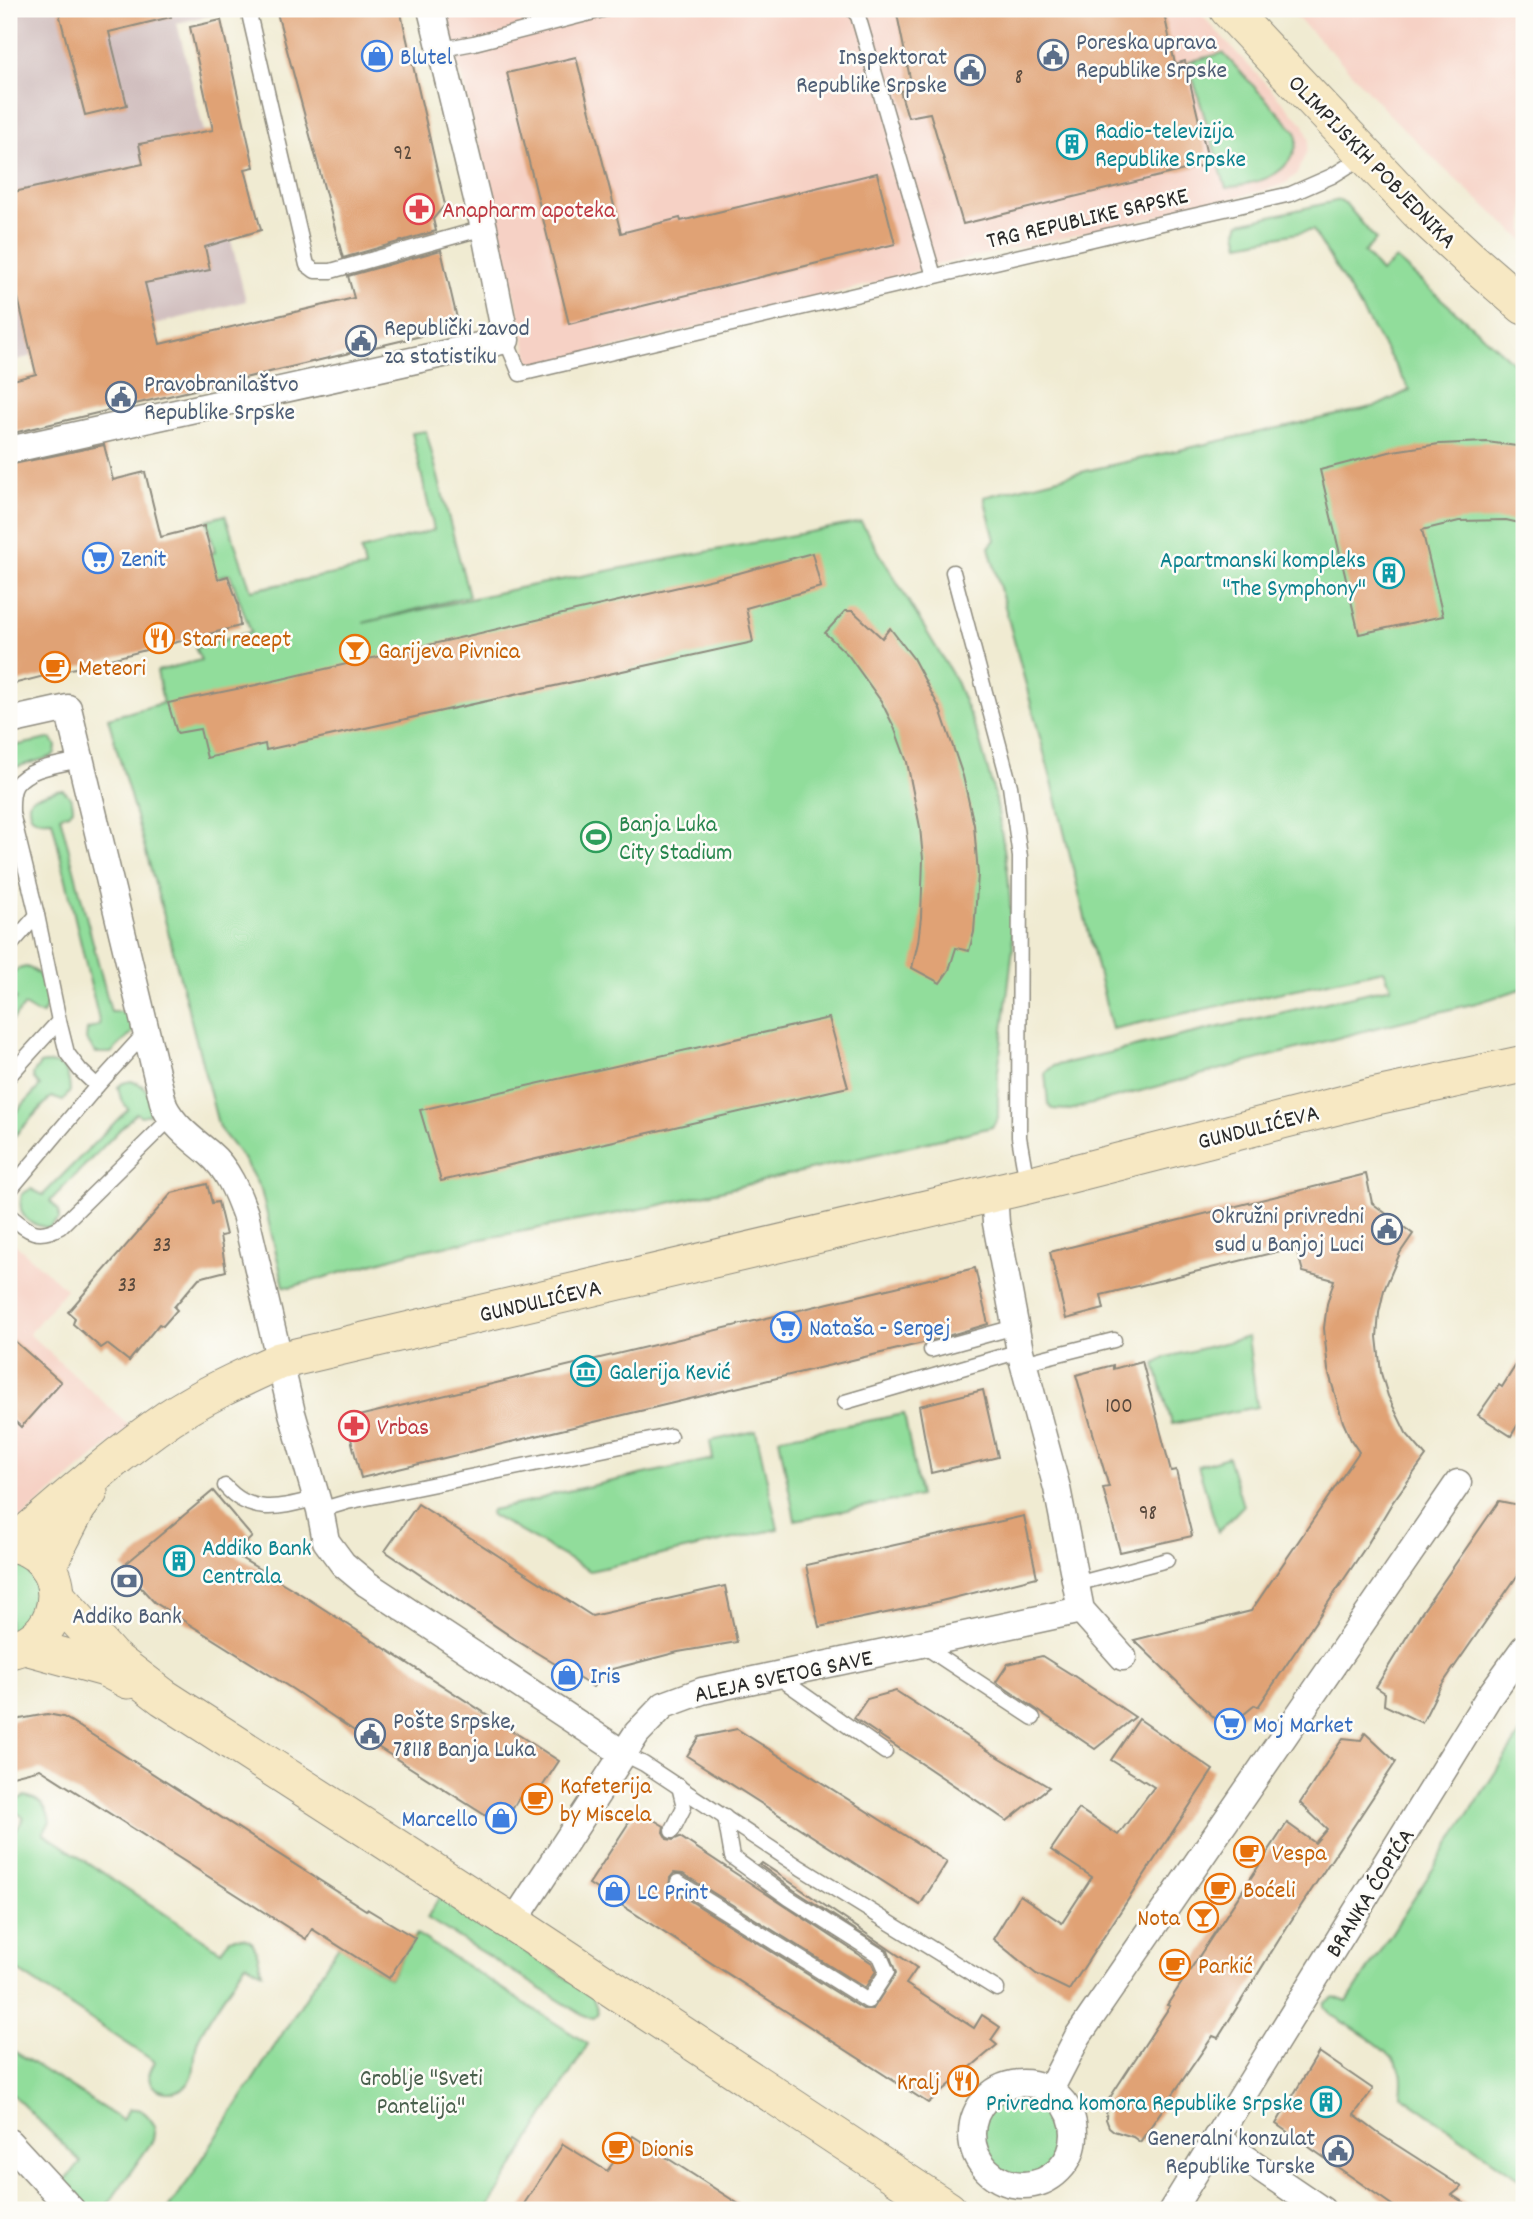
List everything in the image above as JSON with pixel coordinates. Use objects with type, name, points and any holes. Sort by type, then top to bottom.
[{"type":"street","points":[[9,450],[506,340],[484,228],[431,9]]},
{"type":"street","name":"OLIMPIJSKIH POBJEDNIKA","points":[[1228,9],[1427,219],[1524,306]]},
{"type":"street","points":[[9,721],[68,708],[161,1095],[170,1119],[211,1154],[236,1189],[326,1541],[334,1553],[366,1584],[624,1754]]},
{"type":"street","name":"GUNDULIĆEVA","points":[[11,1544],[110,1462],[178,1413],[279,1361],[1011,1189],[1372,1097],[1524,1064]]},
{"type":"street","points":[[1011,1189],[996,1223],[1019,1347],[1057,1488],[1081,1610],[1123,1657]]},
{"type":"street","name":"GUNDULIĆEVA","points":[[17,1648],[38,1639],[49,1626],[54,1613],[52,1582],[77,1508],[110,1462]]},
{"type":"street","points":[[1050,2090],[1078,2036],[1458,1483]]},
{"type":"street","points":[[11,1544],[33,1552],[52,1582],[112,1658],[163,1697],[513,1923],[948,2210]]},
{"type":"street","name":"ALEJA SVETOG SAVE","points":[[513,1923],[637,1732],[664,1705],[702,1691],[1081,1610]]},
{"type":"street","points":[[17,1648],[105,1668],[163,1697]]},
{"type":"street","name":"BRANKA ĆOPIĆA","points":[[1172,2210],[1488,1698],[1524,1648]]},
{"type":"street","points":[[1216,2138],[1322,2210]]},
{"type":"street","points":[[9,2142],[72,2210]]},
{"type":"lane","points":[[442,49],[606,9]]},
{"type":"lane","points":[[852,9],[858,16],[934,276]]},
{"type":"lane","points":[[250,18],[307,265],[315,271],[331,271],[484,228]]},
{"type":"lane","name":"TRG REPUBLIKE SRPSKE","points":[[506,340],[520,374],[1291,194],[1332,176],[1365,155]]},
{"type":"lane","points":[[953,572],[1010,786],[1020,857],[1019,1137],[1011,1189]]},
{"type":"lane","points":[[80,760],[40,769],[25,777],[15,786],[12,813],[67,1053],[97,1086]]},
{"type":"lane","points":[[9,947],[37,915]]},
{"type":"lane","points":[[9,1076],[59,1021]]},
{"type":"lane","points":[[9,1191],[147,1031]]},
{"type":"lane","points":[[9,1215],[28,1230],[40,1234],[50,1233],[60,1227],[170,1119]]},
{"type":"lane","points":[[931,1350],[1114,1340]]},
{"type":"lane","points":[[845,1402],[1019,1347]]},
{"type":"lane","points":[[225,1486],[240,1500],[261,1507],[360,1500],[670,1436]]},
{"type":"lane","points":[[1076,1584],[1167,1560]]},
{"type":"lane","points":[[921,1645],[1033,1718]]},
{"type":"lane","points":[[776,1676],[885,1752]]},
{"type":"lane","points":[[624,1754],[679,1786],[800,1868],[997,1989]]},
{"type":"lane","points":[[671,1831],[684,1807],[679,1786]]},
{"type":"lane","points":[[678,1882],[868,2001],[887,1972],[880,1956],[789,1898],[732,1857],[725,1817]]},
{"type":"shaded area","points":[[9,9],[240,9],[177,23],[246,301],[9,362]]},
{"type":"shaded area","points":[[443,9],[1196,9],[1304,125],[1309,139],[1297,174],[1286,183],[1270,189],[933,266],[884,281],[537,367],[529,362],[463,79]]},
{"type":"shaded area","points":[[1288,9],[1524,9],[1524,241],[1443,168]]},
{"type":"shaded area","points":[[9,1239],[66,1289],[29,1334],[130,1426],[9,1529]]},
{"type":"green space","points":[[1223,53],[1296,132],[1297,138],[1293,154],[1281,170],[1265,179],[1226,188],[1188,62]]},
{"type":"green space","points":[[1340,200],[1376,240],[1364,252],[1381,272],[1396,259],[1524,372],[1524,988],[1480,1002],[1070,1110],[1052,1109],[1048,1104],[1045,1073],[1053,1066],[1391,987],[1384,970],[1112,1029],[1053,786],[989,547],[995,540],[984,497],[1094,469],[1377,406],[1410,390],[1313,230],[1240,244],[1237,231],[1240,223]]},
{"type":"green space","name":"Banja Luka City Stadium","points":[[426,431],[469,596],[363,623],[519,588],[861,522],[955,679],[979,738],[996,800],[1008,873],[1013,947],[998,1072],[998,1118],[992,1127],[656,1206],[413,1252],[291,1287],[284,1286],[261,1190],[242,1157],[219,1128],[164,916],[108,718],[163,703],[157,671],[201,660],[195,648],[251,632],[230,574],[177,586],[169,565],[215,552],[207,520],[225,515],[251,590],[365,568],[361,550],[434,530],[412,433]]},
{"type":"green space","points":[[52,739],[56,746],[51,757],[9,769],[9,747]]},
{"type":"green space","points":[[63,790],[72,803],[73,809],[60,816],[111,1012],[126,1013],[135,1026],[132,1033],[111,1053],[96,1053],[86,1040],[87,1030],[100,1025],[52,820],[35,818],[29,809],[32,798]]},
{"type":"green space","points":[[26,967],[38,974],[45,986],[46,1007],[43,1014],[24,1006],[9,1024],[9,1007],[16,999],[9,991],[9,975]]},
{"type":"green space","points":[[40,1064],[62,1067],[69,1079],[70,1091],[63,1101],[51,1097],[9,1142],[9,1120],[40,1086],[33,1074]]},
{"type":"green space","points":[[131,1081],[141,1085],[148,1093],[151,1102],[150,1114],[141,1116],[136,1113],[50,1201],[59,1211],[59,1219],[49,1228],[30,1222],[21,1209],[22,1194],[31,1189],[43,1195],[128,1109],[121,1099],[118,1087]]},
{"type":"green space","points":[[1248,1337],[1257,1407],[1172,1424],[1155,1364],[1167,1357]]},
{"type":"green space","points":[[904,1414],[920,1496],[795,1520],[779,1438]]},
{"type":"green space","points":[[756,1431],[778,1529],[590,1571],[490,1512],[554,1494],[713,1459],[710,1441]]},
{"type":"green space","points":[[1228,1457],[1243,1506],[1218,1532],[1198,1466]]},
{"type":"green space","points":[[9,1561],[30,1572],[41,1593],[37,1617],[9,1636]]},
{"type":"green space","points":[[1524,1728],[1524,2182],[1401,2095],[1402,2075],[1397,2063],[1381,2047],[1331,2015],[1325,2003],[1334,1997],[1347,2002]]},
{"type":"green space","points":[[25,1796],[35,1799],[47,1812],[50,1822],[43,1833],[221,1951],[229,1939],[246,1938],[254,1945],[262,1972],[246,1963],[199,2037],[193,2073],[184,2088],[166,2092],[155,2087],[149,2077],[155,2062],[9,1965],[9,1841],[24,1818],[9,1807]]},
{"type":"green space","points":[[440,1896],[583,1989],[593,1998],[598,2012],[594,2018],[586,2017],[427,1918]]},
{"type":"green space","name":"Groblje \"Sveti Pantelija\"","points":[[417,1934],[588,2044],[487,2210],[167,2210],[191,2177],[339,1945],[389,1978]]},
{"type":"green space","points":[[9,2048],[122,2120],[129,2109],[138,2109],[147,2115],[155,2126],[153,2140],[104,2210],[83,2210],[62,2183],[81,2162],[9,2091]]},
{"type":"green space","points":[[1023,2091],[1047,2098],[1059,2110],[1066,2134],[1059,2158],[1047,2170],[1023,2177],[999,2170],[987,2158],[980,2134],[987,2110],[999,2098]]},
{"type":"building","points":[[58,9],[170,9],[171,17],[109,32],[127,105],[85,115]]},
{"type":"building","points":[[276,9],[400,9],[445,205],[433,219],[436,231],[343,258]]},
{"type":"building","points":[[896,9],[1163,9],[1175,64],[1185,61],[1209,164],[963,224],[930,113],[908,117],[900,91],[912,88]]},
{"type":"building","points":[[221,20],[254,167],[245,169],[261,230],[205,247],[210,270],[145,283],[160,344],[354,298],[348,276],[441,250],[459,327],[9,434],[9,381],[36,374],[9,260],[9,193],[143,164],[139,144],[213,130],[190,27]]},
{"type":"building","points":[[576,57],[621,233],[877,173],[895,244],[569,324],[507,73]]},
{"type":"building","name":"Apartmanski kompleks \"The Symphony\"","points":[[1487,442],[1524,447],[1524,524],[1506,520],[1459,521],[1422,530],[1443,616],[1359,634],[1320,470],[1393,451],[1439,444]]},
{"type":"building","name":"Zenit","points":[[104,445],[113,480],[145,472],[161,537],[204,526],[218,579],[228,576],[238,603],[240,626],[9,685],[9,465]]},
{"type":"building","points":[[812,553],[821,587],[746,608],[753,642],[266,750],[265,744],[207,758],[200,729],[177,733],[168,703],[739,573]]},
{"type":"building","points":[[845,611],[853,611],[882,638],[890,628],[913,658],[940,709],[963,776],[974,825],[978,874],[974,932],[969,951],[956,948],[949,970],[940,983],[912,968],[921,917],[923,859],[920,827],[907,762],[881,701],[848,655],[825,633]]},
{"type":"building","points":[[829,1018],[848,1087],[441,1181],[420,1110]]},
{"type":"building","points":[[1366,1174],[1372,1203],[1413,1234],[1400,1253],[1384,1290],[1377,1337],[1381,1373],[1388,1396],[1406,1433],[1426,1456],[1392,1503],[1367,1545],[1258,1707],[1255,1705],[1226,1729],[1134,1640],[1251,1611],[1359,1452],[1343,1422],[1328,1370],[1324,1328],[1334,1280],[1303,1272],[1296,1247],[1101,1295],[1104,1309],[1066,1319],[1050,1252]]},
{"type":"building","points":[[207,1184],[212,1203],[218,1202],[226,1235],[220,1236],[226,1271],[199,1278],[174,1307],[177,1310],[163,1326],[159,1324],[129,1361],[107,1344],[101,1348],[73,1324],[75,1318],[68,1312],[172,1193]]},
{"type":"building","points":[[975,1268],[988,1324],[927,1342],[361,1478],[346,1419]]},
{"type":"building","points":[[9,1336],[61,1382],[21,1427],[9,1416]]},
{"type":"building","points":[[1524,1352],[1524,1414],[1511,1436],[1478,1415],[1499,1385],[1502,1387]]},
{"type":"building","points":[[1142,1361],[1171,1471],[1176,1470],[1192,1536],[1120,1552],[1103,1488],[1109,1487],[1076,1375],[1113,1365],[1113,1369]]},
{"type":"building","points":[[983,1390],[998,1457],[931,1473],[919,1406]]},
{"type":"building","points":[[213,1491],[252,1537],[234,1554],[559,1761],[530,1805],[519,1798],[502,1826],[154,1602],[122,1567]]},
{"type":"building","points":[[1499,1501],[1524,1506],[1524,1566],[1439,1689],[1422,1723],[1384,1705],[1385,1693],[1376,1687],[1422,1612]]},
{"type":"building","points":[[418,1504],[592,1616],[725,1586],[737,1642],[678,1652],[605,1671],[593,1687],[519,1642],[385,1551]]},
{"type":"building","points":[[1024,1516],[1037,1577],[929,1604],[819,1627],[806,1565]]},
{"type":"building","points":[[1042,1656],[1135,1717],[1095,1749],[996,1682],[1008,1664]]},
{"type":"building","points":[[896,1691],[1049,1787],[1007,1821],[854,1718],[867,1699]]},
{"type":"building","points":[[47,1714],[72,1722],[366,1910],[415,1938],[389,1978],[312,1929],[306,1939],[40,1769],[9,1777],[9,1721]]},
{"type":"building","points":[[1139,1719],[1213,1770],[1069,1990],[1036,1974],[993,1939],[1020,1895],[1062,1923],[1092,1877],[1051,1850],[1079,1809],[1118,1835],[1154,1787],[1111,1760]]},
{"type":"building","points":[[737,1729],[947,1862],[920,1905],[687,1756],[699,1737]]},
{"type":"building","points":[[1365,1733],[1396,1762],[1287,1927],[1218,2038],[1213,2036],[1140,2142],[1114,2131],[1106,2119],[1107,2102],[1170,2006],[1167,2005],[1287,1823],[1315,1843],[1327,1829],[1300,1803],[1343,1738],[1361,1740]]},
{"type":"building","points":[[637,1810],[664,1826],[663,1832],[667,1839],[680,1837],[872,1963],[876,1971],[865,1988],[683,1874],[674,1873],[670,1878],[669,1886],[673,1890],[863,2009],[873,2009],[896,1973],[888,1951],[794,1890],[760,1865],[762,1863],[917,1968],[906,1984],[974,2028],[982,2015],[1000,2027],[991,2040],[997,2045],[928,2103],[589,1884]]},
{"type":"building","points":[[1319,2052],[1373,2089],[1354,2115],[1462,2187],[1452,2195],[1475,2210],[1399,2210],[1276,2124]]},
{"type":"building","points":[[633,2136],[748,2210],[520,2210],[563,2144],[607,2171]]},
{"type":"place","name":"Poreska uprava Republike Srpske","points":[[1053,55]]},
{"type":"place","name":"Blutel","points":[[377,56]]},
{"type":"place","name":"Inspektorat Republike Srpske","points":[[970,70]]},
{"type":"place","name":"Radio-televizija Republike Srpske","points":[[1072,144]]},
{"type":"place","name":"Anapharm apoteka","points":[[419,209]]},
{"type":"place","name":"Republički zavod za statistiku","points":[[361,341]]},
{"type":"place","name":"Pravobranilaštvo Republike Srpske","points":[[121,397]]},
{"type":"place","name":"Zenit","points":[[98,558]]},
{"type":"place","name":"Apartmanski kompleks \"The Symphony\"","points":[[1389,573]]},
{"type":"place","name":"Stari recept","points":[[159,638]]},
{"type":"place","name":"Garijeva Pivnica","points":[[355,650]]},
{"type":"place","name":"Meteori","points":[[55,667]]},
{"type":"place","name":"Banja Luka City Stadium","points":[[596,837]]},
{"type":"place","name":"Okružni privredni sud u Banjoj Luci","points":[[1387,1229]]},
{"type":"place","name":"Nataša - Sergej","points":[[786,1327]]},
{"type":"place","name":"Galerija Kević","points":[[586,1371]]},
{"type":"place","name":"Vrbas","points":[[354,1426]]},
{"type":"place","name":"Addiko Bank Centrala","points":[[179,1561]]},
{"type":"place","name":"Addiko Bank","points":[[127,1581]]},
{"type":"place","name":"Iris","points":[[567,1675]]},
{"type":"place","name":"Moj Market","points":[[1230,1724]]},
{"type":"place","name":"Pošte Srpske, 78118 Banja Luka","points":[[370,1734]]},
{"type":"place","name":"Kafeterija by Miscela","points":[[537,1799]]},
{"type":"place","name":"Marcello","points":[[501,1818]]},
{"type":"place","name":"Vespa","points":[[1249,1852]]},
{"type":"place","name":"Boćeli","points":[[1220,1889]]},
{"type":"place","name":"LC Print","points":[[614,1891]]},
{"type":"place","name":"Nota","points":[[1203,1917]]},
{"type":"place","name":"Parkić","points":[[1175,1965]]},
{"type":"place","name":"Kralj","points":[[963,2081]]},
{"type":"place","name":"Privredna komora Republike Srpske","points":[[1326,2102]]},
{"type":"place","name":"Dionis","points":[[618,2148]]},
{"type":"place","name":"Generalni konzulat Republike Turske","points":[[1338,2151]]}]
